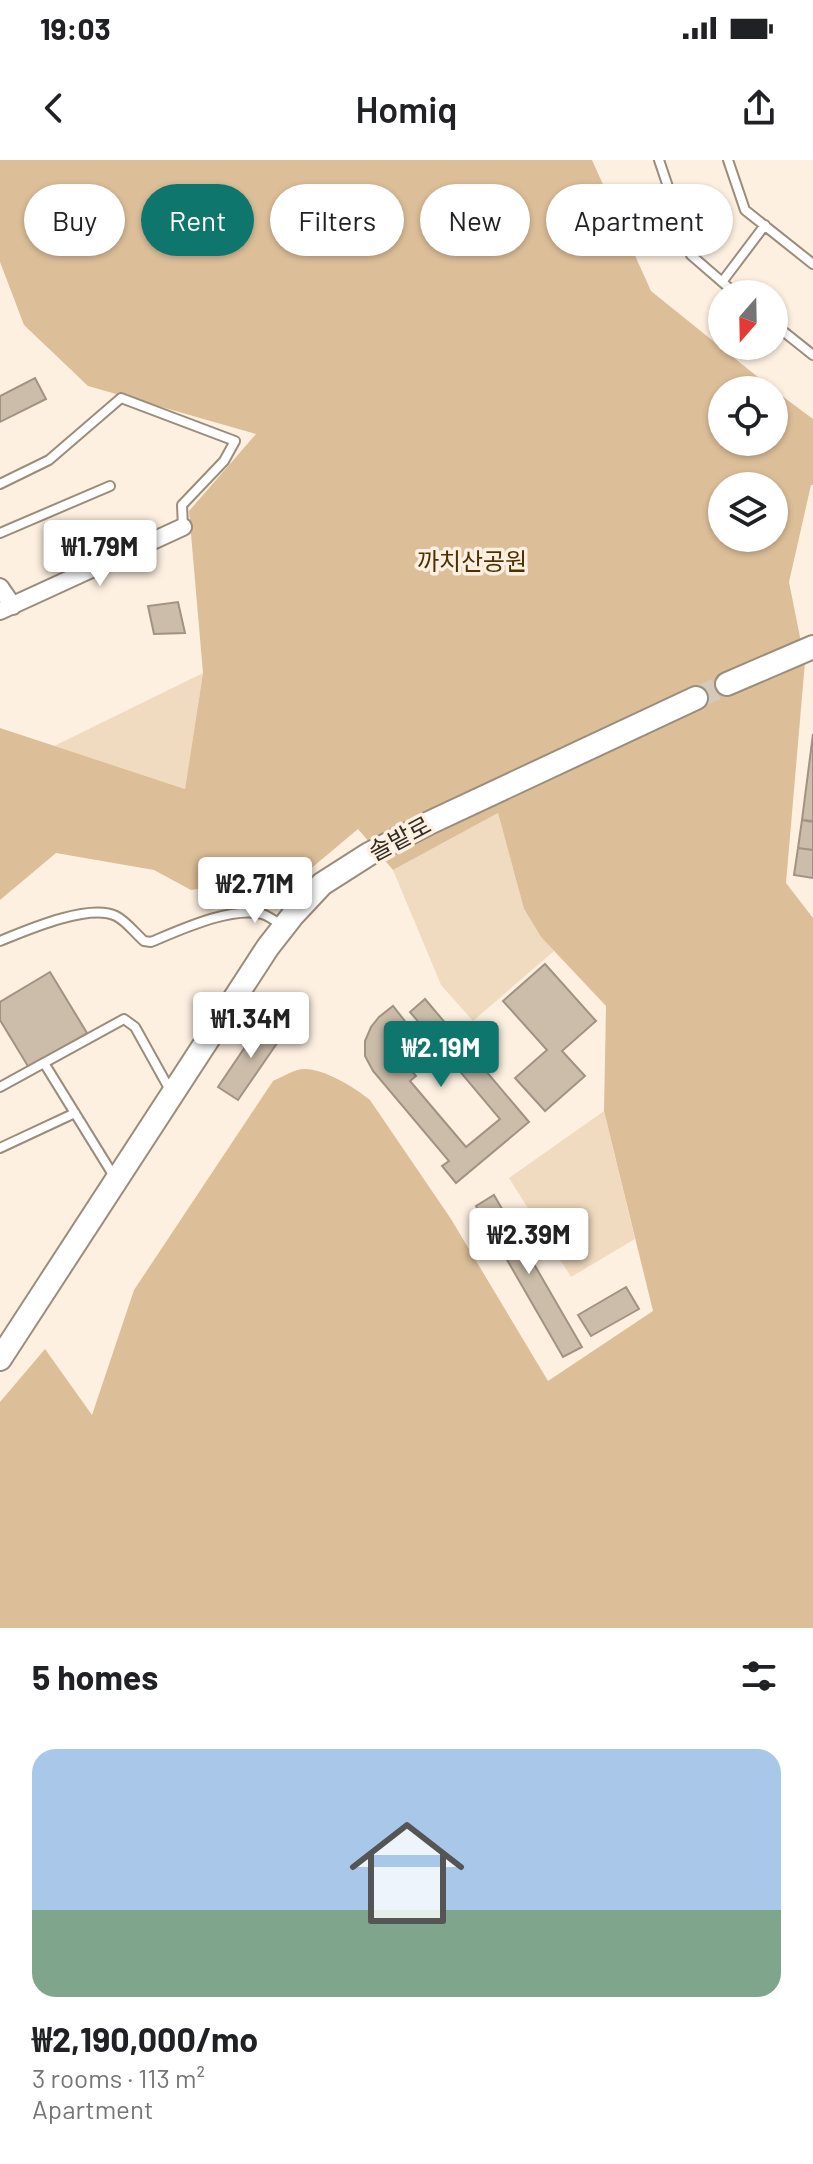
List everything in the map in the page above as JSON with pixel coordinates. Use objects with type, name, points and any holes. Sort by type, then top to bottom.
[{"type":"street","points":[[0,587],[6,608],[183,527]]},
{"type":"street","points":[[727,684],[813,647]]},
{"type":"street","name":"솔밭로","points":[[0,1359],[268,947],[322,884],[369,854],[429,823],[696,698]]},
{"type":"lane","points":[[659,160],[691,255],[720,280]]},
{"type":"lane","points":[[728,160],[745,210],[813,264]]},
{"type":"lane","points":[[724,280],[765,225]]},
{"type":"lane","points":[[788,335],[813,355]]},
{"type":"lane","points":[[0,484],[49,460],[121,398],[235,441],[224,461],[182,505],[183,527]]},
{"type":"lane","points":[[0,533],[110,486]]},
{"type":"lane","points":[[0,941],[55,919],[82,914],[110,914],[120,918],[144,941],[151,942],[198,922],[246,912],[264,914],[284,927]]},
{"type":"lane","points":[[0,1087],[124,1019],[135,1027],[172,1094]]},
{"type":"lane","points":[[44,1063],[116,1180]]},
{"type":"lane","points":[[0,1148],[75,1113]]},
{"type":"shaded area","points":[[203,673],[185,789],[54,746]]},
{"type":"shaded area","points":[[498,813],[524,909],[541,937],[554,951],[473,1021],[441,985],[393,870]]},
{"type":"shaded area","points":[[604,1111],[635,1239],[571,1277],[509,1178]]},
{"type":"green space","name":"까치산공원","points":[[0,160],[592,160],[603,184],[546,184],[546,256],[635,256],[651,291],[708,337],[708,360],[737,360],[757,376],[708,376],[708,456],[788,456],[788,400],[813,419],[813,485],[789,582],[805,662],[786,883],[813,918],[813,1628],[0,1628],[0,1402],[45,1349],[92,1415],[134,1290],[273,1081],[284,1075],[304,1069],[321,1072],[348,1084],[370,1100],[451,1219],[548,1381],[653,1311],[604,1111],[606,1006],[541,937],[524,909],[498,813],[393,870],[358,829],[308,871],[285,904],[243,883],[191,890],[154,870],[56,853],[0,900],[0,728],[185,789],[203,673],[189,511],[256,434],[88,386],[24,325],[0,262]]},
{"type":"building","points":[[35,378],[46,399],[0,422],[0,396]]},
{"type":"building","points":[[178,602],[185,633],[154,634],[148,606]]},
{"type":"building","points":[[813,734],[813,821],[802,820]]},
{"type":"building","points":[[802,820],[813,822],[813,850],[798,848]]},
{"type":"building","points":[[798,848],[813,850],[813,878],[794,875]]},
{"type":"building","points":[[545,964],[596,1021],[562,1051],[585,1076],[545,1111],[515,1078],[547,1050],[503,1001]]},
{"type":"building","points":[[50,972],[87,1033],[29,1068],[0,1020],[0,1002]]},
{"type":"building","points":[[425,999],[529,1122],[456,1183],[442,1166],[449,1161],[373,1071],[365,1056],[365,1041],[371,1027],[393,1006],[408,1025],[397,1034],[395,1052],[416,1076],[410,1081],[466,1147],[500,1119],[410,1012]]},
{"type":"building","points":[[264,1019],[284,1033],[238,1100],[218,1087]]},
{"type":"building","points":[[494,1195],[582,1347],[563,1357],[476,1206]]},
{"type":"building","points":[[626,1287],[639,1309],[591,1336],[578,1315]]},
{"type":"tunnel","points":[[696,698],[727,684]]}]
